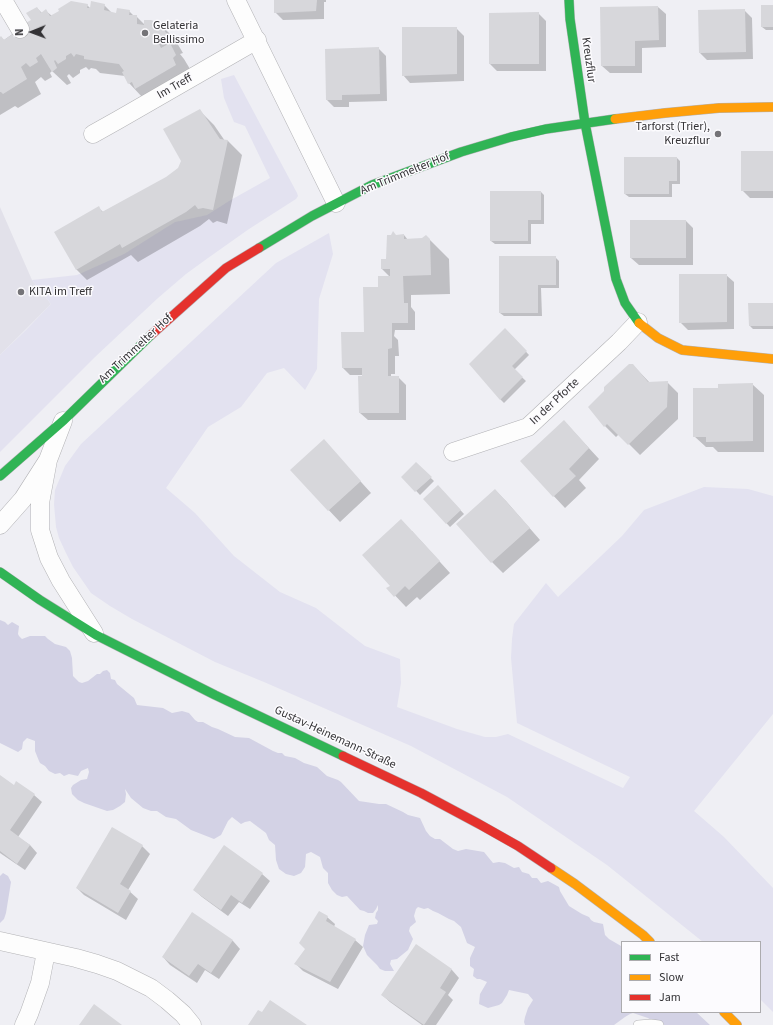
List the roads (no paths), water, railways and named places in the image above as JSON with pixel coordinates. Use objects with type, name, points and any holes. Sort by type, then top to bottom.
[{"type":"street","points":[[236,0],[257,40],[336,204]]},
{"type":"street","name":"Kreuzflur","points":[[569,0],[570,19],[585,123]]},
{"type":"street","points":[[4,2],[20,29]]},
{"type":"street","name":"Im Treff","points":[[93,134],[257,40]]},
{"type":"street","name":"Am Trimmelter Hof","points":[[0,476],[64,420],[156,330],[226,268],[312,216],[372,185],[461,152],[511,137],[546,129],[665,112],[719,108],[773,107]]},
{"type":"street","points":[[585,123],[616,279],[625,303],[638,322],[658,338],[682,350],[773,359]]},
{"type":"street","name":"In der Pforte","points":[[453,452],[528,427],[619,342],[638,322]]},
{"type":"street","name":"Am Trimmelter Hof","points":[[0,525],[23,499],[48,460],[64,420]]},
{"type":"street","name":"Am Trimmelter Hof","points":[[48,460],[40,503],[40,530],[49,558],[61,582],[96,635]]},
{"type":"street","name":"Gustav-Heinemann-Straße","points":[[0,572],[40,600],[96,635],[208,692],[421,793],[518,846],[576,884],[649,941]]},
{"type":"street","points":[[0,940],[97,964],[134,980],[151,988],[167,1000],[183,1014],[192,1025]]},
{"type":"street","points":[[24,1025],[40,983],[46,952]]},
{"type":"street","points":[[725,1013],[737,1025]]},
{"type":"lane","points":[[638,1025],[659,1025]]},
{"type":"place","name":"Gelateria Bellissimo","points":[[145,33]]},
{"type":"place","name":"Tarforst (Trier), Kreuzflur","points":[[718,134]]},
{"type":"place","name":"KITA im Treff","points":[[21,292]]}]
